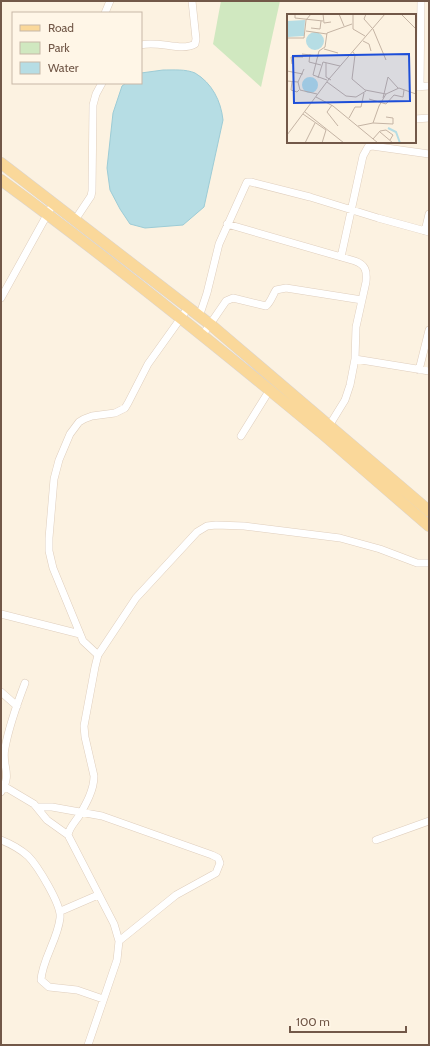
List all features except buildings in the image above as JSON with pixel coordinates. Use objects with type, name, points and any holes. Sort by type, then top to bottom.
[{"type":"main road","points":[[1,163],[211,325],[429,511]]},
{"type":"main road","points":[[1,180],[181,318],[325,436],[429,526]]},
{"type":"street","points":[[105,12],[110,1]]},
{"type":"street","points":[[142,45],[153,43],[187,47],[195,44],[196,39],[192,1]]},
{"type":"street","points":[[421,1],[418,87],[429,86]]},
{"type":"street","points":[[76,220],[92,192],[93,105],[96,94],[101,84]]},
{"type":"street","points":[[416,119],[429,118]]},
{"type":"street","points":[[341,257],[363,156],[368,147],[372,146],[429,154]]},
{"type":"street","points":[[199,317],[207,293],[219,244],[247,182],[351,209],[427,232],[429,214]]},
{"type":"street","points":[[1,298],[53,204]]},
{"type":"street","points":[[227,224],[360,263],[366,269],[367,274],[356,327],[355,359],[348,394],[329,426]]},
{"type":"street","points":[[202,336],[211,325],[226,301],[230,298],[237,298],[266,306],[269,304],[276,290],[286,288],[362,300]]},
{"type":"street","points":[[98,655],[83,641],[53,568],[49,551],[54,480],[59,460],[70,434],[79,422],[92,416],[115,413],[125,408],[148,364],[188,308]]},
{"type":"street","points":[[419,370],[429,330]]},
{"type":"street","points":[[355,359],[429,371]]},
{"type":"street","points":[[241,436],[269,391]]},
{"type":"street","points":[[68,835],[68,831],[81,812],[92,790],[94,782],[85,737],[85,717],[98,655],[136,598],[197,532],[207,526],[244,526],[344,538],[380,549],[417,563],[429,563]]},
{"type":"street","points":[[1,614],[80,634]]},
{"type":"street","points":[[25,683],[5,748],[4,756],[7,778],[2,788],[34,804],[38,807],[47,820],[68,835],[114,924],[119,941],[117,960],[88,1045]]},
{"type":"street","points":[[1,692],[17,706]]},
{"type":"street","points":[[38,807],[52,807],[113,819],[218,858],[220,863],[216,873],[176,894],[119,941]]},
{"type":"street","points":[[376,840],[429,820]]},
{"type":"street","points":[[1,840],[22,851],[40,870],[61,911],[58,930],[43,970],[41,980],[50,987],[77,990],[103,999]]},
{"type":"street","points":[[61,911],[98,895]]},
{"type":"green space","points":[[221,1],[280,1],[261,87],[213,44]]},
{"type":"water","points":[[163,70],[179,70],[195,73],[211,87],[218,99],[222,113],[223,120],[204,207],[183,225],[145,228],[130,224],[110,190],[107,168],[113,113],[122,86],[125,84],[142,84],[142,73]]}]
